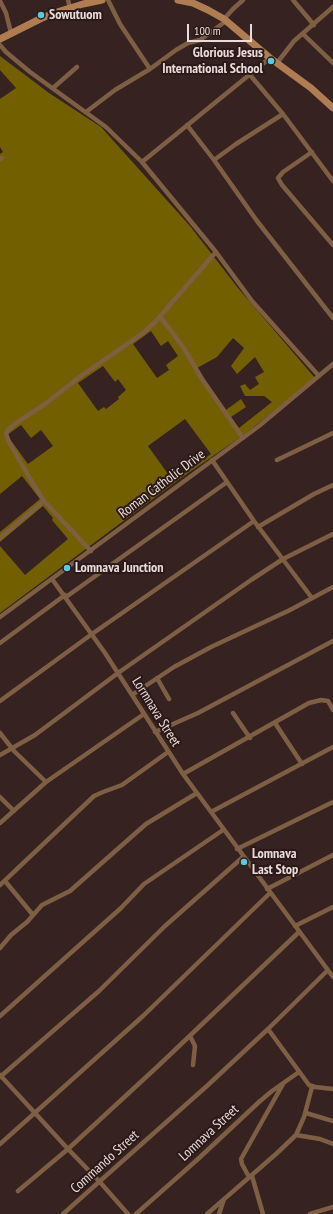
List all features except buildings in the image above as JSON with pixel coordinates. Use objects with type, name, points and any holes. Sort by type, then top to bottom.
[{"type":"main road","points":[[0,39],[42,18],[70,8],[102,0]]},
{"type":"main road","points":[[178,0],[194,1],[225,20],[270,58],[311,88],[333,108]]},
{"type":"street","points":[[68,0],[70,8]]},
{"type":"street","points":[[108,0],[120,24],[150,69]]},
{"type":"street","points":[[86,112],[115,90],[150,69],[176,50],[188,43],[200,40],[208,35],[225,20],[233,9],[243,0]]},
{"type":"street","points":[[293,0],[314,25]]},
{"type":"street","points":[[0,1],[6,13],[11,34]]},
{"type":"street","points":[[277,63],[284,52],[302,34],[333,7]]},
{"type":"street","points":[[302,34],[333,63]]},
{"type":"street","points":[[0,45],[30,72],[106,127],[142,162],[216,252],[252,301],[318,376]]},
{"type":"street","points":[[142,162],[270,58]]},
{"type":"street","points":[[53,88],[77,67]]},
{"type":"street","points":[[250,75],[284,114],[333,181]]},
{"type":"street","points":[[214,160],[231,147],[284,114]]},
{"type":"street","points":[[187,125],[258,221],[333,318]]},
{"type":"street","points":[[312,152],[280,174],[278,178],[286,191],[333,245]]},
{"type":"street","points":[[91,550],[44,501],[8,442],[6,434],[8,430],[16,423],[45,404],[81,376],[143,333],[160,317],[216,252]]},
{"type":"street","points":[[160,317],[185,350],[202,379],[243,438]]},
{"type":"street","name":"Roman Catholic Drive","points":[[0,617],[260,426],[333,364]]},
{"type":"street","points":[[277,460],[333,433]]},
{"type":"street","points":[[212,460],[254,521],[312,598]]},
{"type":"street","points":[[0,643],[227,482]]},
{"type":"street","points":[[258,526],[314,494],[333,485]]},
{"type":"street","points":[[0,538],[44,501]]},
{"type":"street","points":[[0,701],[92,634],[254,521]]},
{"type":"street","points":[[0,755],[36,734],[118,673],[232,592],[283,560],[333,534]]},
{"type":"street","name":"Lormnava Street","points":[[52,578],[92,634],[183,774],[333,977]]},
{"type":"street","points":[[132,695],[174,667],[333,587]]},
{"type":"street","points":[[155,732],[198,713],[333,641]]},
{"type":"street","points":[[157,678],[169,699]]},
{"type":"street","points":[[183,774],[250,738],[312,702],[324,700],[328,701],[333,710]]},
{"type":"street","points":[[233,713],[250,738]]},
{"type":"street","points":[[0,823],[46,782],[144,714]]},
{"type":"street","points":[[275,723],[302,764]]},
{"type":"street","points":[[0,733],[12,748],[46,782]]},
{"type":"street","points":[[211,812],[333,747]]},
{"type":"street","points":[[0,885],[94,796],[122,785],[168,752]]},
{"type":"street","points":[[0,948],[11,935],[27,922],[47,902],[70,891],[146,824],[197,793]]},
{"type":"street","points":[[0,796],[14,811]]},
{"type":"street","points":[[237,849],[333,802]]},
{"type":"street","points":[[0,1016],[121,908],[144,884],[223,830]]},
{"type":"street","points":[[0,1144],[143,1016],[269,891],[333,855]]},
{"type":"street","points":[[128,1214],[0,1076],[95,995],[165,926],[243,857]]},
{"type":"street","points":[[5,881],[33,915]]},
{"type":"street","points":[[295,926],[333,907]]},
{"type":"street","points":[[18,1191],[68,1148],[190,1036],[299,932]]},
{"type":"street","name":"Commando Street","points":[[64,1214],[268,1029],[328,972]]},
{"type":"street","points":[[268,1029],[305,1081],[312,1086],[333,1089]]},
{"type":"street","points":[[190,1036],[195,1046],[193,1065]]},
{"type":"street","name":"Lomnava Street","points":[[136,1214],[198,1160],[259,1102],[299,1072]]},
{"type":"street","points":[[263,1214],[250,1177],[242,1164],[241,1159],[283,1083]]},
{"type":"street","points":[[207,1214],[296,1135],[306,1113],[312,1086]]},
{"type":"street","points":[[306,1113],[333,1121]]},
{"type":"street","points":[[296,1135],[320,1139],[333,1144]]},
{"type":"street","points":[[219,1214],[224,1198]]},
{"type":"street","points":[[310,1214],[333,1207]]},
{"type":"shaded area","points":[[0,56],[49,93],[101,127],[190,226],[238,288],[315,378],[245,434],[181,478],[0,613],[0,546],[25,575],[68,539],[52,520],[53,518],[43,506],[0,542],[0,532],[40,499],[22,476],[0,494],[0,154],[3,152],[0,147],[0,99],[16,88],[0,70]],"holes":[[[151,331],[161,346],[168,341],[178,356],[166,365],[169,370],[157,378],[133,344]],[[233,338],[244,348],[231,366],[237,374],[255,357],[264,372],[255,377],[259,384],[250,390],[245,384],[240,386],[245,396],[264,396],[272,402],[239,428],[231,417],[246,407],[241,399],[226,410],[197,368],[217,357]],[[103,366],[115,382],[118,379],[126,390],[118,397],[119,399],[106,409],[104,407],[98,411],[78,383]],[[185,419],[211,454],[173,481],[148,446]],[[21,425],[31,438],[41,430],[53,446],[28,464],[7,435]]]},
{"type":"place","name":"Sowutuom","points":[[41,15]]},
{"type":"place","name":"Glorious Jesus International School","points":[[271,61]]},
{"type":"place","name":"Lomnava Junction","points":[[67,568]]},
{"type":"place","name":"Lomnava Last Stop","points":[[244,862]]}]
